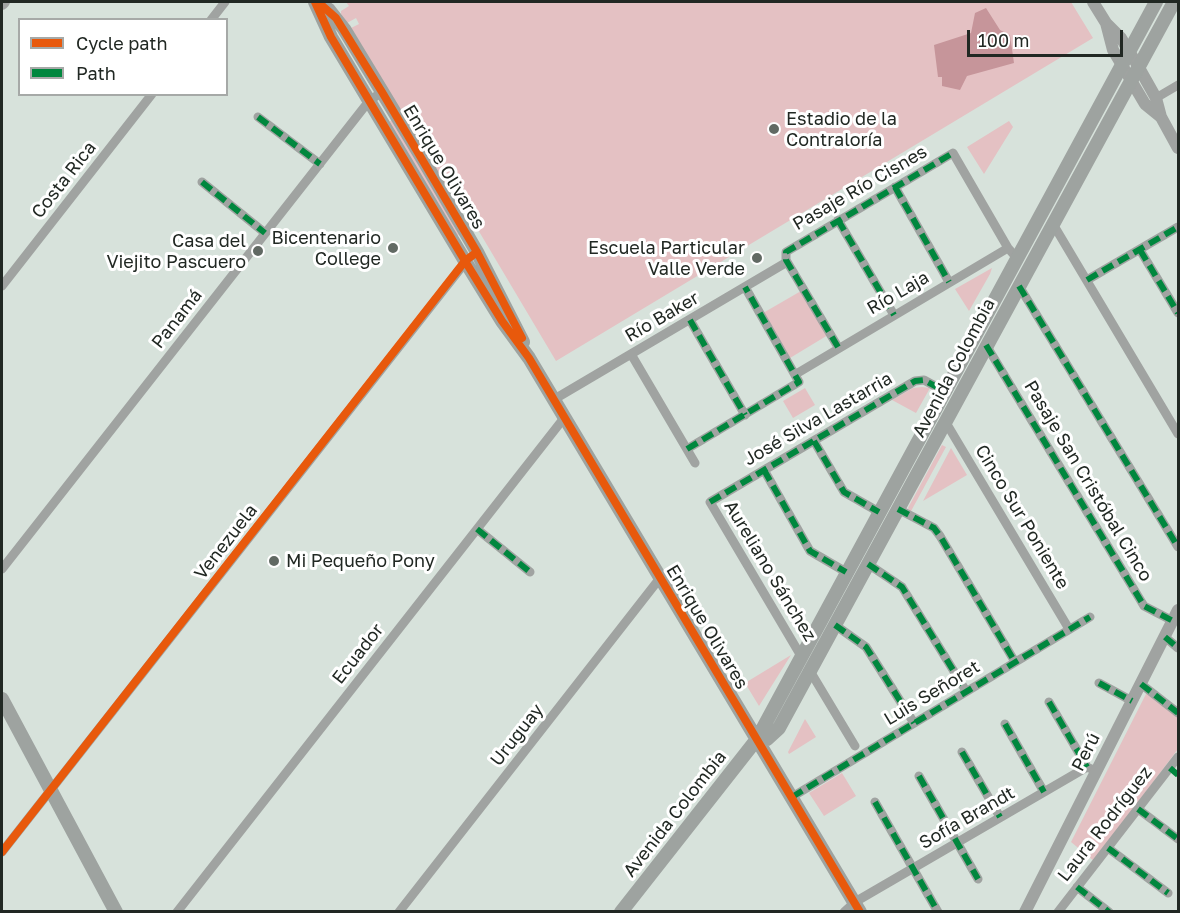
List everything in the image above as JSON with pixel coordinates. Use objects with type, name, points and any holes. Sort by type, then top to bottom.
[{"type":"main road","name":"Enrique Olivares","points":[[316,2],[336,18],[382,92],[477,252],[514,320],[529,358]]},
{"type":"main road","name":"Enrique Olivares","points":[[316,2],[331,37],[502,321],[529,358],[792,797],[853,908]]},
{"type":"main road","name":"Avenida Colombia","points":[[621,912],[757,739],[944,391],[1012,253],[1156,2]]},
{"type":"main road","name":"Avenida Colombia","points":[[757,739],[767,739],[777,732],[1174,2]]},
{"type":"main road","points":[[2,699],[116,912]]},
{"type":"street","points":[[213,18],[225,2]]},
{"type":"street","points":[[1093,2],[1138,66],[1156,98],[1161,117],[1179,148]]},
{"type":"street","points":[[1106,23],[1113,50],[1145,104],[1161,117]]},
{"type":"street","points":[[1156,98],[1179,85]]},
{"type":"street","name":"Panamá","points":[[2,569],[369,101],[382,92]]},
{"type":"street","name":"Costa Rica","points":[[2,286],[150,96]]},
{"type":"street","points":[[258,117],[320,164]]},
{"type":"street","name":"Pasaje Río Cisnes","points":[[786,258],[787,250],[953,153],[1012,253]]},
{"type":"street","points":[[202,182],[266,233]]},
{"type":"street","points":[[895,187],[949,282]]},
{"type":"street","points":[[838,220],[894,315]]},
{"type":"street","points":[[1053,224],[1179,434]]},
{"type":"street","points":[[1087,280],[1179,227]]},
{"type":"street","points":[[1140,249],[1179,313]]},
{"type":"street","name":"Venezuela","points":[[2,852],[465,261],[477,252]]},
{"type":"street","name":"Río Laja","points":[[687,449],[745,415],[838,347],[949,282],[1012,253]]},
{"type":"street","points":[[786,258],[838,347]]},
{"type":"street","name":"Río Baker","points":[[554,400],[745,287],[786,258]]},
{"type":"street","points":[[1019,286],[1179,547]]},
{"type":"street","points":[[745,287],[797,378]]},
{"type":"street","points":[[690,320],[745,415]]},
{"type":"street","name":"Pasaje San Cristóbal Cinco","points":[[986,345],[1144,606],[1173,621]]},
{"type":"street","points":[[631,354],[695,463]]},
{"type":"street","name":"José Silva Lastarria","points":[[710,502],[918,380],[924,380],[944,391]]},
{"type":"street","name":"Ecuador","points":[[177,912],[564,418]]},
{"type":"street","name":"Cinco Sur Poniente","points":[[945,421],[1069,629]]},
{"type":"street","points":[[814,441],[846,494],[879,512]]},
{"type":"street","points":[[764,470],[810,551],[846,572]]},
{"type":"street","name":"Aureliano Sánchez","points":[[710,502],[801,656]]},
{"type":"street","points":[[898,509],[934,528],[1015,662]]},
{"type":"street","points":[[477,529],[531,572]]},
{"type":"street","points":[[868,564],[902,587],[966,691]]},
{"type":"street","name":"Uruguay","points":[[399,912],[660,578]]},
{"type":"street","name":"Perú","points":[[1025,912],[1092,769],[1132,701],[1179,610]]},
{"type":"street","name":"Luis Señoret","points":[[792,797],[1090,617]]},
{"type":"street","points":[[835,625],[866,646],[914,723]]},
{"type":"street","points":[[1165,637],[1179,648]]},
{"type":"street","points":[[810,671],[855,746]]},
{"type":"street","points":[[1099,683],[1132,701]]},
{"type":"street","points":[[1141,684],[1179,713]]},
{"type":"street","points":[[1049,702],[1092,769]]},
{"type":"street","points":[[1005,724],[1044,792]]},
{"type":"street","points":[[962,752],[1000,817]]},
{"type":"street","name":"Laura Rodríguez","points":[[1058,912],[1179,757]]},
{"type":"street","points":[[1170,768],[1179,776]]},
{"type":"street","name":"Sofía Brandt","points":[[853,908],[914,868],[1000,817],[1044,792],[1092,769]]},
{"type":"street","points":[[919,777],[978,879]]},
{"type":"street","points":[[875,802],[938,912]]},
{"type":"street","points":[[1138,809],[1179,839]]},
{"type":"street","points":[[1108,848],[1168,893]]},
{"type":"street","points":[[1077,887],[1109,912]]},
{"type":"shaded area","name":"Estadio de la Contraloría","points":[[346,2],[1071,2],[1093,38],[556,361],[452,186],[446,187],[402,115],[409,110],[406,106],[400,110],[351,28],[359,24],[356,18],[347,23],[341,14],[341,11],[349,6]]},
{"type":"shaded area","points":[[986,8],[1000,30],[1010,35],[1014,63],[967,76],[960,90],[942,86],[942,77],[938,77],[934,45],[971,33],[975,13]]},
{"type":"shaded area","points":[[393,120],[459,235],[457,236],[388,122]]},
{"type":"shaded area","points":[[1009,121],[1013,127],[984,174],[967,147]]},
{"type":"shaded area","points":[[992,268],[990,274],[969,311],[955,289]]},
{"type":"shaded area","points":[[801,291],[828,335],[790,358],[763,313]]},
{"type":"shaded area","points":[[805,388],[815,405],[793,418],[783,401]]},
{"type":"shaded area","points":[[913,388],[930,388],[916,413],[892,400]]},
{"type":"shaded area","points":[[942,445],[946,447],[910,513],[908,508]]},
{"type":"shaded area","points":[[951,448],[967,475],[923,501]]},
{"type":"shaded area","points":[[791,655],[759,706],[745,683]]},
{"type":"shaded area","points":[[1147,692],[1178,716],[1178,749],[1094,861],[1071,842]]},
{"type":"shaded area","points":[[805,719],[816,737],[789,754],[788,752]]},
{"type":"shaded area","points":[[842,773],[856,796],[824,816],[809,793]]},
{"type":"marked path","points":[[258,117],[320,164]]},
{"type":"marked path","points":[[838,347],[786,260],[786,252],[953,153]]},
{"type":"marked path","points":[[202,182],[265,233]]},
{"type":"marked path","points":[[895,187],[949,282]]},
{"type":"marked path","points":[[838,220],[894,315]]},
{"type":"marked path","points":[[1087,280],[1178,227]]},
{"type":"marked path","points":[[1140,250],[1178,313]]},
{"type":"marked path","points":[[1019,286],[1178,547]]},
{"type":"marked path","points":[[687,449],[799,382],[745,287]]},
{"type":"marked path","points":[[690,320],[745,415]]},
{"type":"marked path","points":[[986,345],[1144,606],[1173,621]]},
{"type":"marked path","points":[[710,502],[915,381],[924,380],[944,391]]},
{"type":"marked path","points":[[814,441],[844,492],[879,512]]},
{"type":"marked path","points":[[764,470],[810,551],[846,572]]},
{"type":"marked path","points":[[898,509],[934,528],[1015,662]]},
{"type":"marked path","points":[[477,529],[530,572]]},
{"type":"marked path","points":[[868,564],[902,587],[966,691]]},
{"type":"marked path","points":[[792,797],[1090,617]]},
{"type":"marked path","points":[[835,625],[866,647],[914,723]]},
{"type":"marked path","points":[[1165,637],[1178,648]]},
{"type":"marked path","points":[[1099,683],[1132,701]]},
{"type":"marked path","points":[[1141,684],[1178,713]]},
{"type":"marked path","points":[[1049,702],[1087,767]]},
{"type":"marked path","points":[[1005,724],[1044,792]]},
{"type":"marked path","points":[[962,752],[1000,817]]},
{"type":"marked path","points":[[1170,768],[1178,775]]},
{"type":"marked path","points":[[919,776],[978,879]]},
{"type":"marked path","points":[[875,802],[938,912]]},
{"type":"marked path","points":[[1138,809],[1178,839]]},
{"type":"marked path","points":[[1108,848],[1168,893]]},
{"type":"marked path","points":[[1077,887],[1109,912]]},
{"type":"cycle path","points":[[315,2],[331,37],[465,261],[502,321],[529,358],[860,912]]},
{"type":"cycle path","points":[[318,2],[336,18],[382,92],[477,252],[522,338]]},
{"type":"cycle path","points":[[2,852],[465,261],[477,252]]},
{"type":"place","name":"Estadio de la Contraloría","points":[[774,129]]},
{"type":"place","name":"Bicentenario College","points":[[393,248]]},
{"type":"place","name":"Casa del Viejito Pascuero","points":[[258,251]]},
{"type":"place","name":"Escuela Particular Valle Verde","points":[[757,258]]},
{"type":"place","name":"Mi Pequeño Pony","points":[[274,561]]}]
